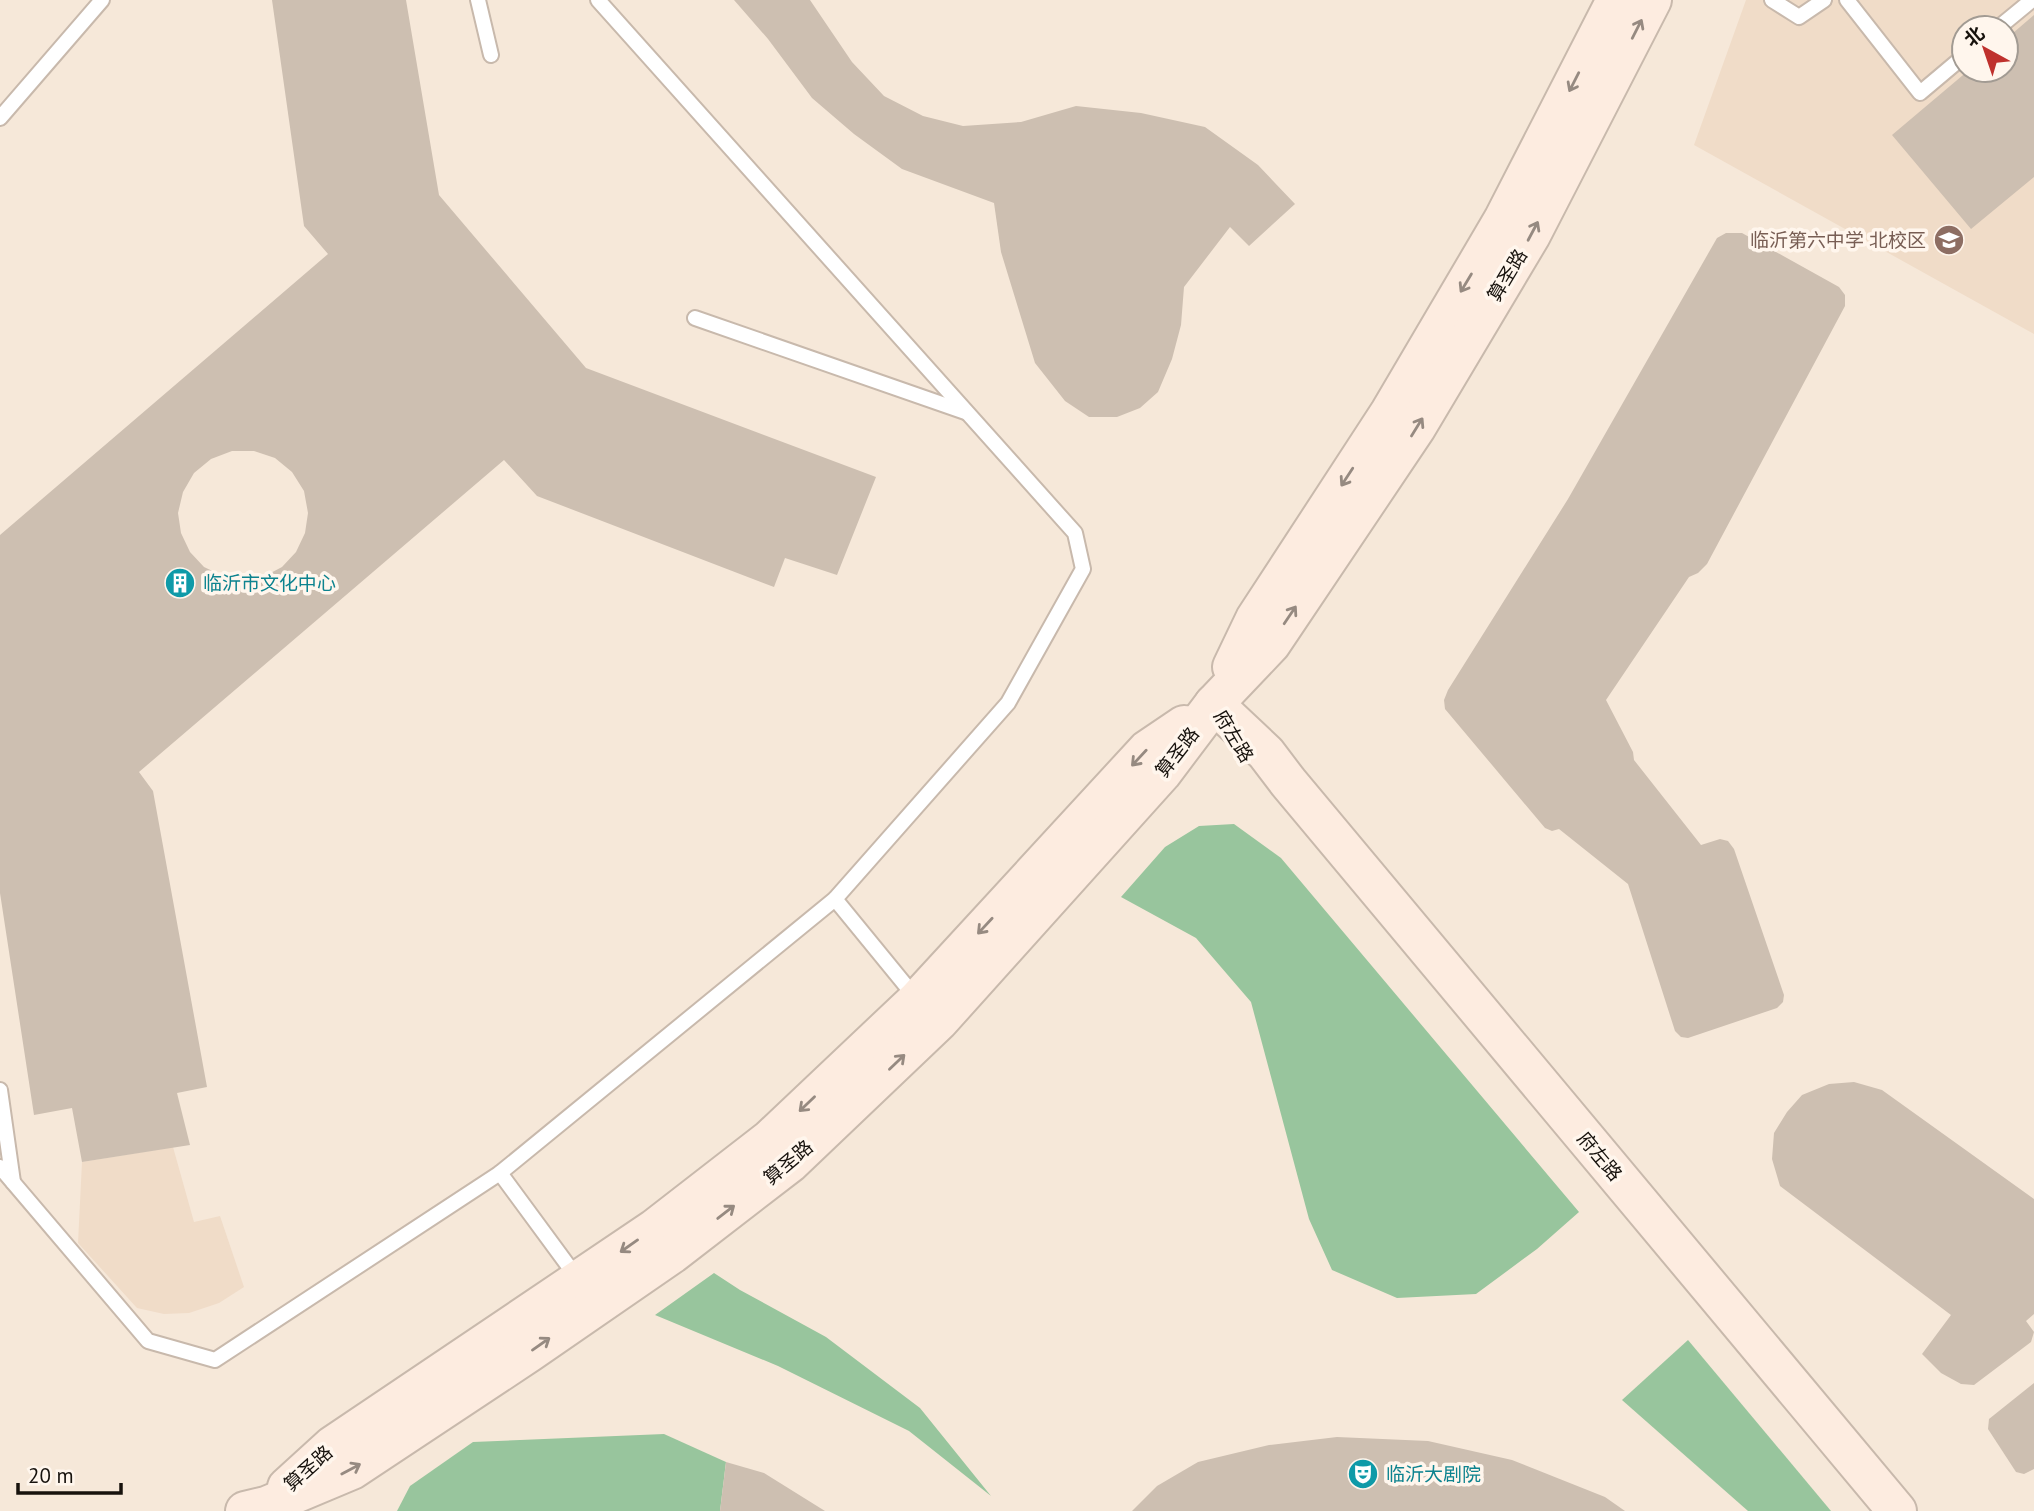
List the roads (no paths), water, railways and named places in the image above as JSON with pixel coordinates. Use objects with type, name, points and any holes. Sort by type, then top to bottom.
[{"type":"main road","name":"算圣路","points":[[262,1510],[332,1446],[654,1229],[770,1139],[917,1000],[1147,750],[1214,704],[1255,619],[1390,412],[1503,220],[1616,0]]},
{"type":"main road","name":"算圣路","points":[[262,1510],[352,1470],[661,1262],[790,1163],[939,1021],[1162,773],[1214,704],[1271,644],[1416,428],[1531,235],[1652,0]]},
{"type":"main road","name":"府左路","points":[[1214,704],[1253,767],[1875,1511]]},
{"type":"main road","name":"府左路","points":[[1214,704],[1266,753],[1897,1511]]},
{"type":"lane","points":[[0,118],[102,0]]},
{"type":"lane","points":[[478,0],[491,55]]},
{"type":"lane","points":[[0,1167],[148,1341],[215,1360],[500,1173],[835,899],[1008,703],[1083,569],[1075,533],[598,0]]},
{"type":"lane","points":[[1772,0],[1799,18],[1824,0]]},
{"type":"lane","points":[[1847,0],[1920,93],[1950,68]]},
{"type":"lane","points":[[2015,14],[2032,0]]},
{"type":"lane","points":[[695,318],[968,413]]},
{"type":"lane","points":[[835,899],[917,1000]]},
{"type":"lane","points":[[0,1090],[13,1182]]},
{"type":"lane","points":[[500,1173],[579,1280]]},
{"type":"place","name":"临沂第六中学 北校区","points":[[1949,240]]},
{"type":"place","name":"临沂市文化中心","points":[[180,583]]},
{"type":"place","name":"临沂大剧院","points":[[1363,1474]]}]
